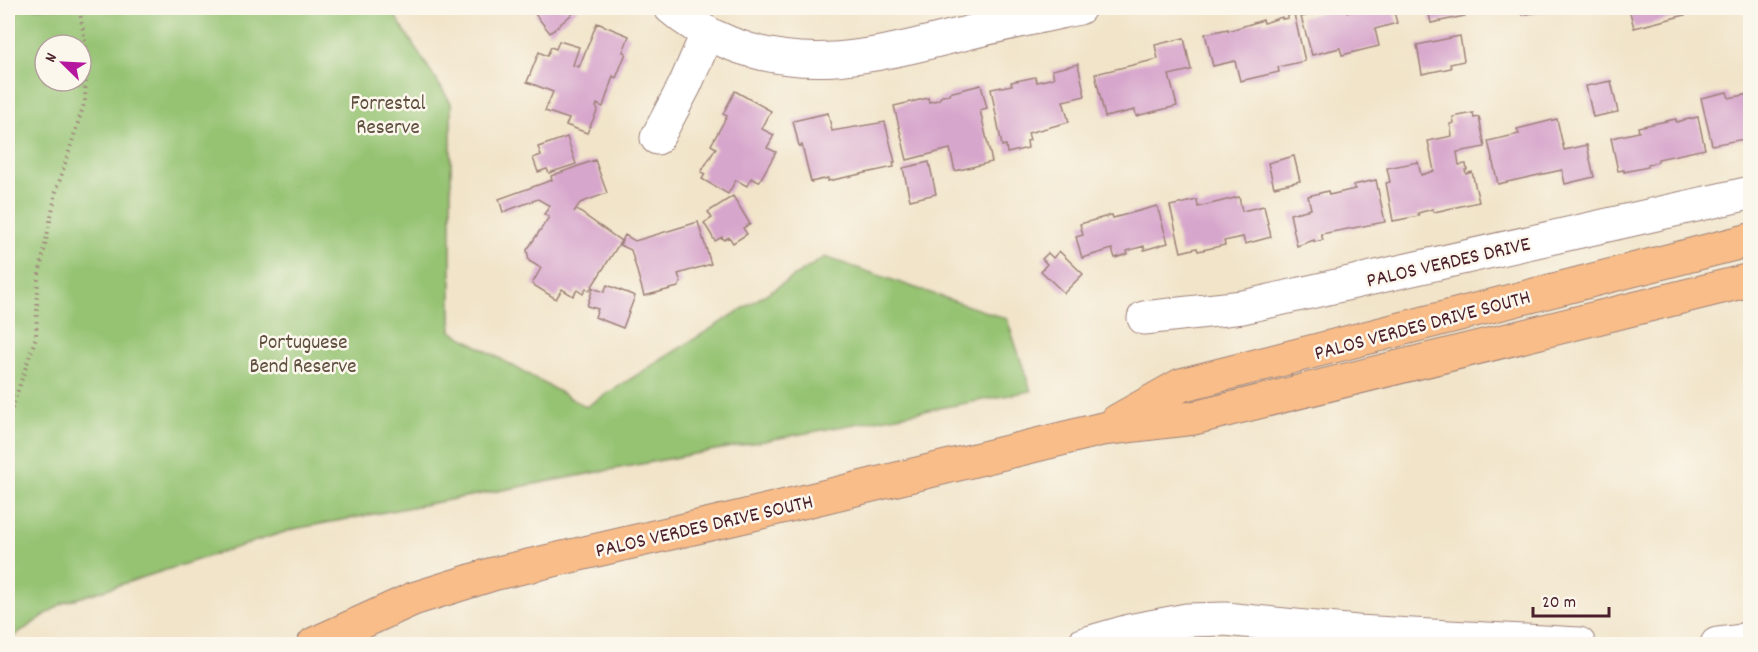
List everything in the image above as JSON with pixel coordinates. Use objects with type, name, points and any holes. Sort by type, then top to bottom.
[{"type":"main road","name":"PALOS VERDES DRIVE SOUTH","points":[[1102,429],[1181,385],[1750,240]]},
{"type":"main road","name":"PALOS VERDES DRIVE SOUTH","points":[[314,645],[413,599],[493,574],[741,517],[1102,429],[1194,418],[1750,280]]},
{"type":"street","points":[[671,8],[707,34],[752,52],[804,60],[862,57],[1079,8]]},
{"type":"street","points":[[657,138],[686,85],[707,34]]},
{"type":"street","name":"PALOS VERDES DRIVE","points":[[1144,318],[1243,307],[1750,192]]},
{"type":"street","points":[[1084,645],[1129,631],[1187,621],[1225,619],[1357,632],[1579,645]]},
{"type":"street","points":[[1717,645],[1750,637]]},
{"type":"path","points":[[8,420],[36,337],[38,280],[56,192],[85,101],[87,52],[79,8]]},
{"type":"green space","points":[[8,8],[390,8],[451,103],[451,331],[586,407],[825,257],[1007,319],[1031,391],[294,529],[63,603],[8,640]]},
{"type":"building","points":[[535,8],[579,8],[550,33],[535,14],[538,12]]},
{"type":"building","points":[[1346,8],[1347,12],[1366,8],[1393,8],[1397,23],[1375,29],[1379,46],[1342,55],[1340,48],[1312,55],[1301,17]]},
{"type":"building","points":[[1420,8],[1474,8],[1464,11],[1465,16],[1431,23],[1428,10],[1421,11]]},
{"type":"building","points":[[1520,8],[1550,8],[1550,10],[1522,15]]},
{"type":"building","points":[[1629,8],[1689,8],[1685,15],[1634,28]]},
{"type":"building","points":[[1294,14],[1305,61],[1278,67],[1279,72],[1240,81],[1235,61],[1213,66],[1205,34],[1228,29],[1228,31],[1263,20],[1264,23],[1282,17],[1282,19],[1288,18],[1288,15]]},
{"type":"building","points":[[597,23],[629,36],[623,52],[626,53],[616,78],[613,76],[603,107],[597,104],[598,109],[587,133],[566,125],[569,119],[545,111],[553,92],[527,82],[539,52],[547,56],[551,47],[556,49],[559,41],[579,47],[573,65],[579,67]]},
{"type":"building","points":[[1460,36],[1464,61],[1450,64],[1451,68],[1422,74],[1417,45]]},
{"type":"building","points":[[1184,38],[1191,70],[1169,75],[1177,106],[1136,116],[1135,110],[1105,117],[1095,74],[1158,59],[1155,45]]},
{"type":"building","points":[[1078,64],[1085,96],[1063,101],[1069,122],[1028,133],[1030,140],[1027,141],[1028,148],[1007,153],[1006,145],[1002,146],[991,89],[1035,77],[1037,82],[1054,78],[1052,70]]},
{"type":"building","points":[[1611,81],[1618,112],[1593,117],[1586,86]]},
{"type":"building","points":[[981,85],[987,108],[980,110],[992,162],[955,171],[950,149],[907,160],[894,106],[928,98],[929,102],[938,100],[942,96],[950,95],[949,93]]},
{"type":"building","points":[[735,91],[771,111],[762,129],[774,135],[767,148],[776,152],[759,182],[751,178],[747,186],[736,180],[728,194],[702,179],[705,174],[701,172],[716,148],[711,145],[727,116],[723,114]]},
{"type":"building","points":[[1727,92],[1729,98],[1750,94],[1750,138],[1712,145],[1701,98]]},
{"type":"building","points":[[828,113],[832,131],[885,122],[895,162],[893,162],[894,167],[828,181],[828,178],[811,182],[802,145],[799,146],[793,121]]},
{"type":"building","points":[[1473,113],[1474,118],[1479,117],[1485,147],[1457,152],[1459,165],[1466,164],[1466,174],[1472,172],[1479,202],[1434,212],[1433,209],[1418,213],[1419,216],[1393,221],[1386,183],[1390,182],[1387,168],[1418,162],[1421,175],[1434,171],[1428,141],[1452,136],[1450,124],[1454,123],[1453,117]]},
{"type":"building","points":[[1698,117],[1705,149],[1658,159],[1658,162],[1648,167],[1618,171],[1611,138],[1639,132],[1638,127]]},
{"type":"building","points":[[1557,119],[1564,150],[1587,145],[1594,177],[1565,184],[1562,170],[1498,184],[1488,141],[1519,134],[1517,129]]},
{"type":"building","points":[[567,137],[576,164],[549,173],[547,169],[538,172],[533,158],[541,155],[538,147]]},
{"type":"building","points":[[1294,156],[1300,181],[1274,187],[1268,163]]},
{"type":"building","points":[[595,160],[607,193],[580,203],[574,212],[577,210],[621,241],[589,291],[586,288],[583,294],[577,290],[573,296],[562,289],[556,299],[532,284],[541,268],[529,261],[527,250],[549,217],[544,214],[550,206],[538,199],[503,212],[499,199],[552,180],[551,176]]},
{"type":"building","points":[[929,162],[936,194],[910,200],[903,168]]},
{"type":"building","points":[[1376,180],[1385,222],[1321,234],[1323,240],[1314,242],[1314,240],[1297,246],[1290,214],[1311,209],[1308,196],[1328,191],[1329,195],[1355,189],[1353,185]]},
{"type":"building","points":[[733,196],[750,224],[743,228],[747,234],[733,243],[729,237],[724,240],[722,237],[715,241],[704,223],[712,218],[708,212]]},
{"type":"building","points":[[1239,197],[1242,211],[1264,206],[1271,237],[1245,244],[1243,237],[1224,241],[1225,245],[1181,252],[1170,206],[1197,200],[1198,207]]},
{"type":"building","points":[[1157,206],[1168,243],[1144,250],[1144,246],[1127,251],[1128,254],[1115,258],[1112,249],[1082,258],[1076,237],[1083,235],[1080,224]]},
{"type":"building","points":[[698,222],[711,264],[678,274],[681,282],[678,287],[644,296],[631,250],[620,245],[625,235],[635,241]]},
{"type":"building","points":[[1059,251],[1083,274],[1064,293],[1041,271],[1047,264],[1042,259],[1048,253],[1053,258]]},
{"type":"building","points":[[607,285],[635,296],[623,328],[595,317],[598,309],[587,306],[593,288],[604,292]]},
{"type":"park label","name":"Forrestal Reserve","points":[[388,114]]},
{"type":"park label","name":"Portuguese Bend Reserve","points":[[303,353]]}]
